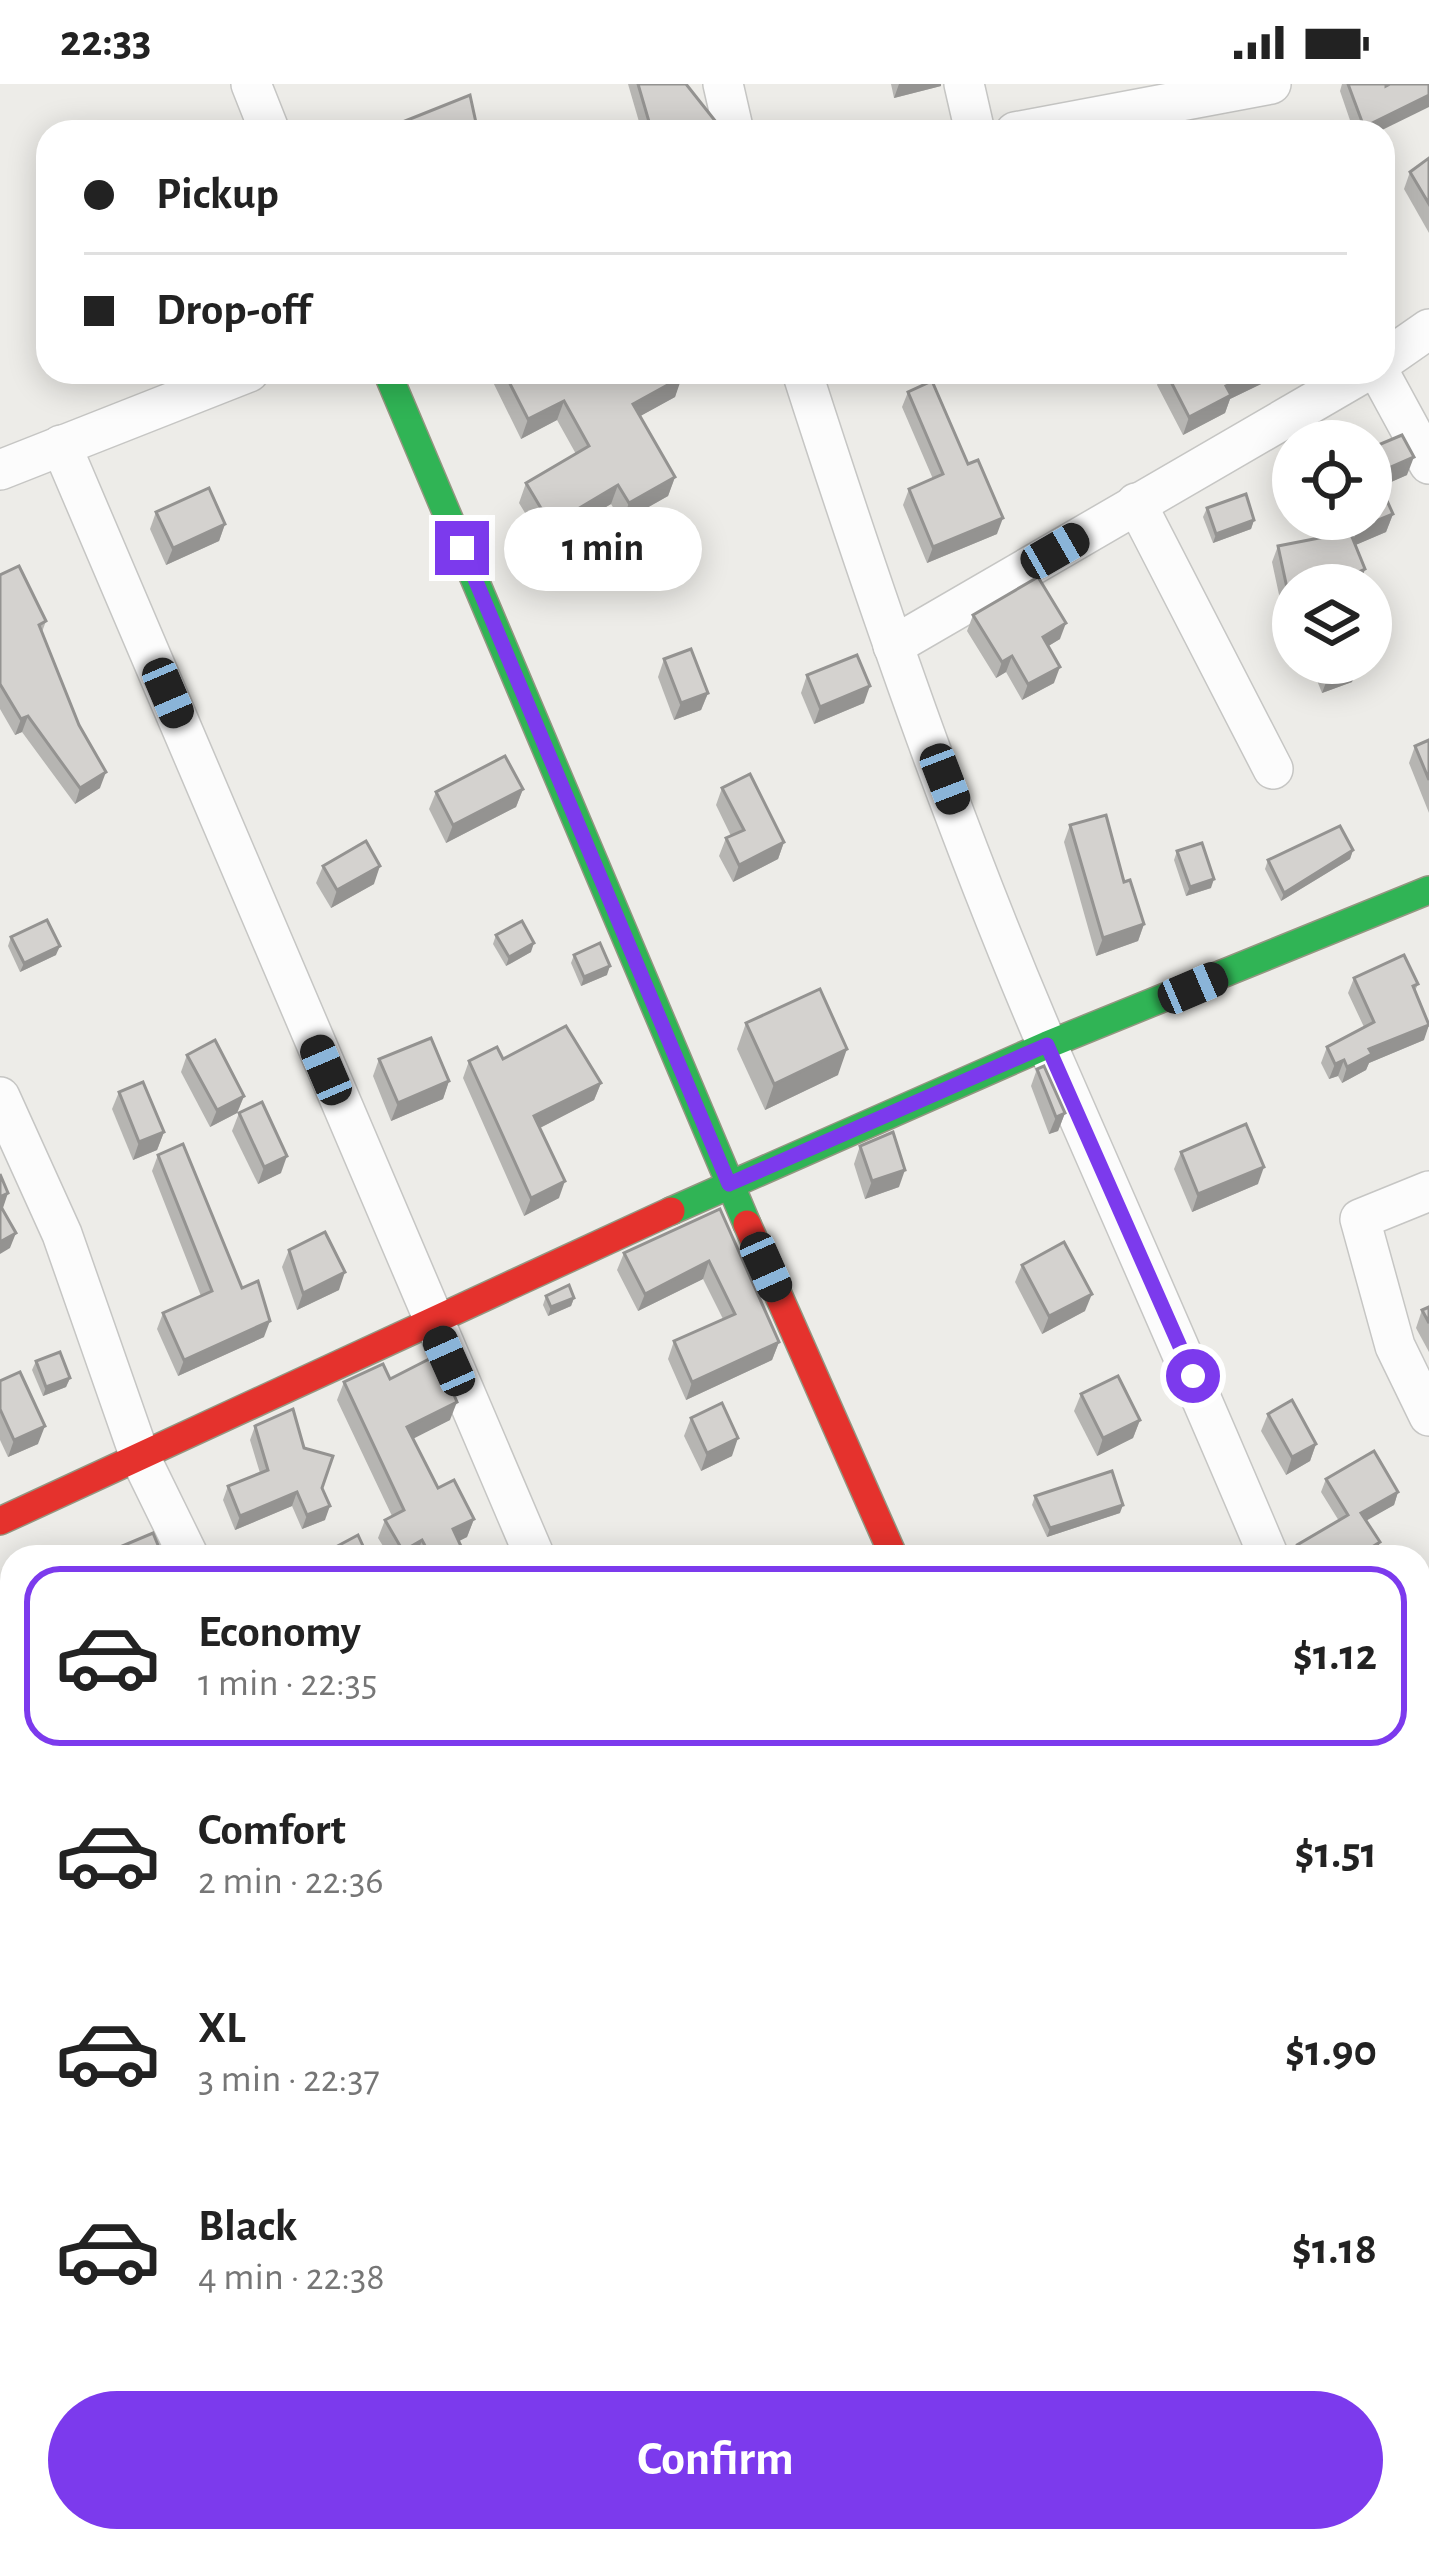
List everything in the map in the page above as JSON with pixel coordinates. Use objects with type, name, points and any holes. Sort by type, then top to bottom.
[{"type":"street","points":[[723,84],[731,120]]},
{"type":"street","points":[[964,84],[972,120]]},
{"type":"street","points":[[1079,120],[1271,84]]},
{"type":"street","points":[[257,86],[267,120]]},
{"type":"street","points":[[1395,352],[1429,328]]},
{"type":"street","points":[[0,470],[217,384]]},
{"type":"street","points":[[393,384],[729,1184],[889,1545]]},
{"type":"street","points":[[806,384],[893,646],[1047,1045],[1138,1244],[1264,1545]]},
{"type":"street","points":[[893,646],[1344,384]]},
{"type":"street","points":[[1385,384],[1429,464]]},
{"type":"street","points":[[61,445],[530,1545]]},
{"type":"street","points":[[1136,503],[1273,769]]},
{"type":"street","points":[[0,1521],[729,1184],[1047,1045],[1429,890]]},
{"type":"street","points":[[0,1096],[62,1234],[140,1456],[183,1545]]},
{"type":"street","points":[[1429,1191],[1360,1219],[1395,1346],[1429,1416]]},
{"type":"building","points":[[638,84],[686,84],[714,120],[648,120]]},
{"type":"building","points":[[1348,84],[1429,84],[1429,95],[1378,120],[1361,120]]},
{"type":"building","points":[[470,95],[475,120],[408,120]]},
{"type":"building","points":[[1429,158],[1429,204],[1410,172]]},
{"type":"building","points":[[510,384],[669,384],[633,404],[675,477],[629,503],[618,485],[551,525],[526,483],[589,446],[564,401],[528,419]]},
{"type":"building","points":[[933,384],[968,464],[978,460],[1003,518],[933,547],[909,489],[943,474],[908,392]]},
{"type":"building","points":[[1172,384],[1230,384],[1226,386],[1231,395],[1189,417]]},
{"type":"building","points":[[1402,435],[1414,457],[1392,467],[1392,439]]},
{"type":"building","points":[[209,488],[225,524],[173,548],[156,512]]},
{"type":"building","points":[[1246,494],[1254,520],[1216,534],[1207,508]]},
{"type":"building","points":[[1353,540],[1363,564],[1282,564],[1278,546]]},
{"type":"building","points":[[19,566],[46,621],[39,625],[79,725],[106,772],[80,788],[28,716],[21,719],[0,684],[0,575]]},
{"type":"building","points":[[1038,577],[1066,623],[1043,637],[1060,667],[1028,684],[1012,656],[1002,662],[973,615]]},
{"type":"building","points":[[691,649],[708,693],[681,703],[664,659]]},
{"type":"building","points":[[857,655],[870,686],[820,707],[807,675]]},
{"type":"building","points":[[1429,740],[1429,780],[1415,746]]},
{"type":"building","points":[[505,756],[523,789],[453,825],[436,792]]},
{"type":"building","points":[[750,774],[784,842],[739,865],[726,838],[744,830],[722,788]]},
{"type":"building","points":[[1106,815],[1124,882],[1130,880],[1144,924],[1103,938],[1070,825]]},
{"type":"building","points":[[1340,826],[1353,850],[1284,893],[1268,860]]},
{"type":"building","points":[[366,841],[380,866],[337,890],[323,866]]},
{"type":"building","points":[[1202,843],[1214,879],[1190,887],[1177,851]]},
{"type":"building","points":[[47,920],[60,946],[24,963],[11,937]]},
{"type":"building","points":[[522,921],[534,943],[509,957],[496,935]]},
{"type":"building","points":[[600,943],[610,966],[584,977],[574,955]]},
{"type":"building","points":[[1404,955],[1429,1025],[1369,1049],[1372,1054],[1347,1067],[1344,1060],[1335,1064],[1327,1047],[1374,1022],[1354,978]]},
{"type":"building","points":[[820,989],[847,1049],[774,1084],[746,1023]]},
{"type":"building","points":[[566,1026],[601,1083],[534,1116],[565,1181],[531,1198],[469,1061],[497,1047],[503,1059]]},
{"type":"building","points":[[431,1038],[449,1081],[398,1103],[379,1059]]},
{"type":"building","points":[[215,1040],[244,1096],[217,1110],[187,1055]]},
{"type":"building","points":[[1044,1066],[1065,1113],[1056,1117],[1037,1069]]},
{"type":"building","points":[[143,1082],[164,1132],[139,1142],[119,1092]]},
{"type":"building","points":[[262,1102],[287,1156],[264,1167],[239,1113]]},
{"type":"building","points":[[1246,1124],[1264,1167],[1198,1194],[1181,1152]]},
{"type":"building","points":[[893,1132],[905,1170],[872,1181],[860,1146]]},
{"type":"building","points":[[183,1144],[242,1288],[258,1281],[270,1321],[184,1360],[163,1313],[212,1291],[158,1155]]},
{"type":"building","points":[[0,1174],[8,1193],[0,1197]]},
{"type":"building","points":[[0,1205],[16,1233],[0,1242]]},
{"type":"building","points":[[720,1209],[779,1342],[692,1382],[674,1341],[735,1314],[709,1261],[645,1294],[624,1253]]},
{"type":"building","points":[[325,1232],[345,1272],[303,1293],[289,1250]]},
{"type":"building","points":[[1064,1242],[1092,1294],[1049,1316],[1022,1265]]},
{"type":"building","points":[[569,1285],[574,1298],[551,1307],[546,1296]]},
{"type":"building","points":[[60,1352],[70,1378],[46,1387],[36,1361]]},
{"type":"building","points":[[437,1355],[457,1402],[407,1427],[438,1488],[454,1480],[474,1519],[453,1529],[460,1545],[425,1545],[422,1540],[400,1545],[385,1520],[404,1510],[344,1382],[383,1364],[390,1379]]},
{"type":"building","points":[[20,1372],[45,1426],[14,1440],[0,1409],[0,1381]]},
{"type":"building","points":[[1118,1376],[1140,1420],[1103,1438],[1081,1394]]},
{"type":"building","points":[[1292,1400],[1316,1444],[1292,1457],[1268,1414]]},
{"type":"building","points":[[722,1403],[738,1438],[707,1453],[691,1418]]},
{"type":"building","points":[[293,1409],[304,1448],[333,1456],[322,1488],[330,1506],[307,1515],[297,1492],[240,1516],[228,1486],[268,1470],[255,1426]]},
{"type":"building","points":[[1374,1451],[1398,1492],[1361,1513],[1380,1542],[1297,1545],[1348,1515],[1326,1479]]},
{"type":"building","points":[[1112,1471],[1123,1505],[1050,1528],[1035,1496]]},
{"type":"building","points":[[153,1533],[158,1545],[124,1545]]},
{"type":"building","points":[[358,1535],[363,1545],[339,1545]]},
{"type":"traffic: fast","points":[[392,384],[747,1224]]},
{"type":"traffic: fast","points":[[671,1211],[1047,1045],[1429,890]]},
{"type":"traffic: jam","points":[[0,1521],[671,1211]]},
{"type":"traffic: jam","points":[[747,1224],[889,1545]]},
{"type":"route","points":[[462,548],[729,1184],[1047,1045],[1193,1376]]}]
